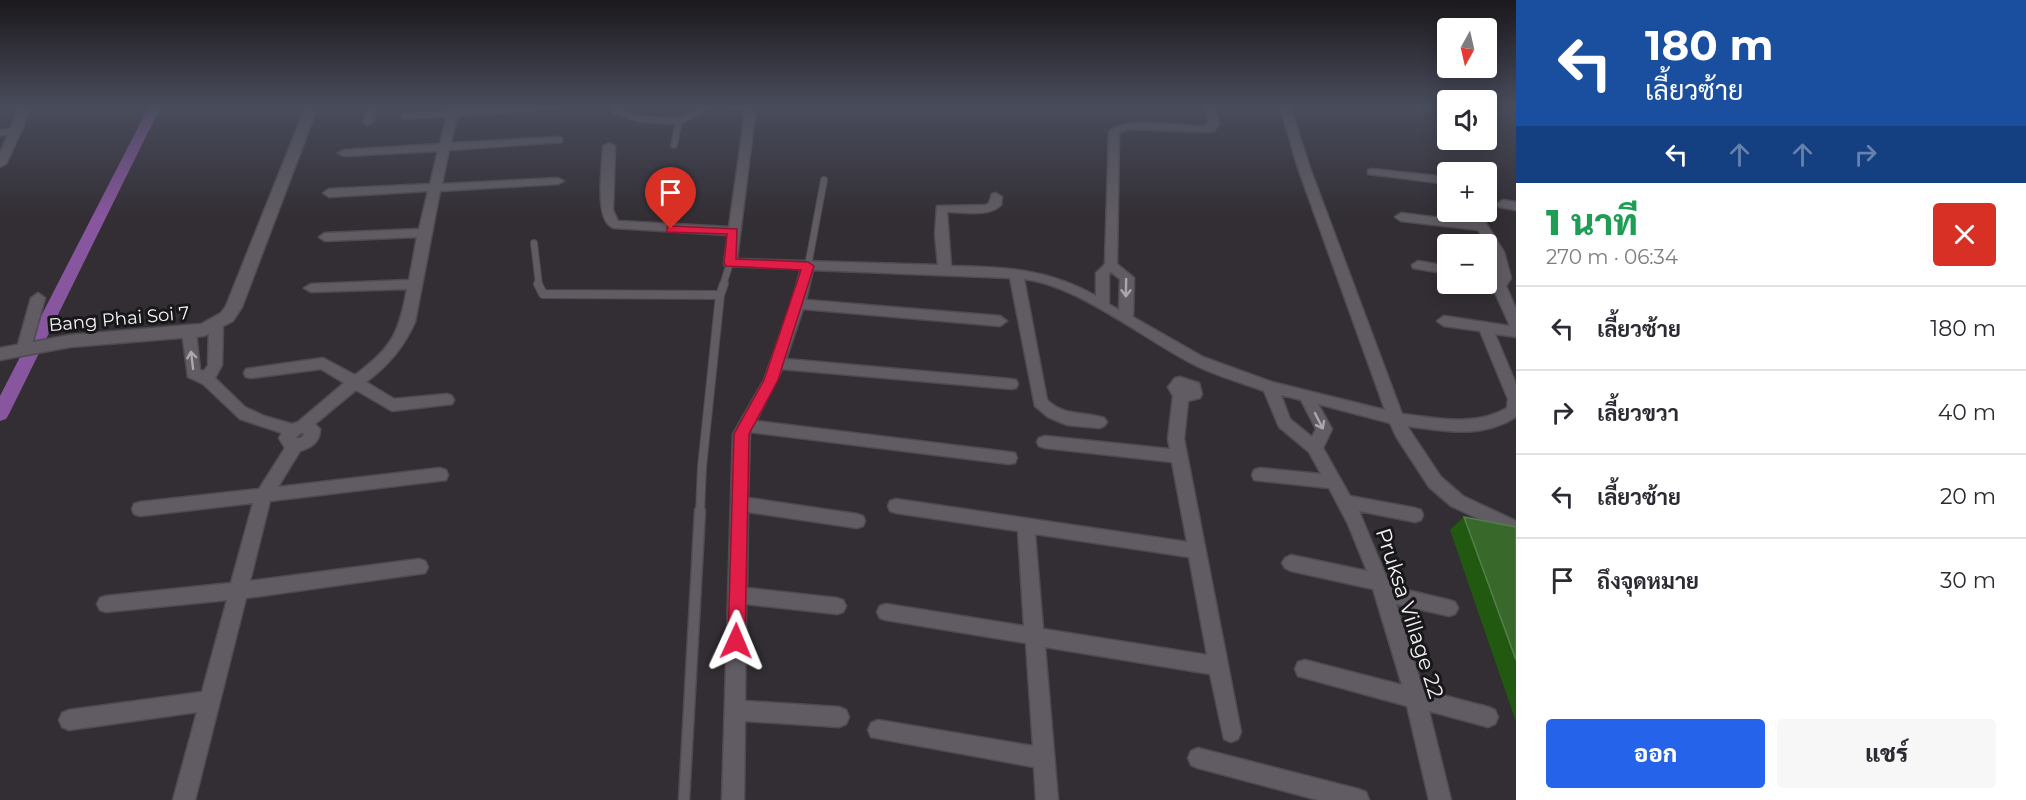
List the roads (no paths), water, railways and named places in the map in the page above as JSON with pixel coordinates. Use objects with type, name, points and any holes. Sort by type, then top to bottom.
[{"type":"street","points":[[0,164],[10,143]]},
{"type":"street","name":"Bang Phai Soi 7","points":[[0,354],[33,346],[204,330],[227,317],[234,307],[298,143]]},
{"type":"street","points":[[184,800],[263,496],[297,434],[334,398],[379,365],[401,338],[408,322],[424,233],[445,143]]},
{"type":"street","points":[[344,153],[510,143]]},
{"type":"street","points":[[746,143],[730,263],[1016,274],[1040,277],[1073,289],[1198,361],[1270,387],[1305,394],[1395,419],[1463,425],[1494,423],[1514,411],[1515,399],[1485,327]]},
{"type":"street","points":[[1102,306],[1103,273],[1111,265],[1114,143]]},
{"type":"street","points":[[1296,143],[1402,434],[1436,482],[1457,501],[1516,530]]},
{"type":"street","points":[[609,147],[607,210],[614,224],[733,231]]},
{"type":"street","points":[[1372,172],[1437,180]]},
{"type":"street","points":[[329,193],[558,181]]},
{"type":"street","points":[[945,271],[941,209],[950,207],[985,210],[995,206],[996,197]]},
{"type":"street","points":[[1401,217],[1482,227]]},
{"type":"street","points":[[1479,222],[1498,252],[1502,282],[1516,324]]},
{"type":"street","points":[[325,237],[424,233]]},
{"type":"street","points":[[1111,265],[1127,278],[1126,319]]},
{"type":"street","points":[[1418,265],[1437,268]]},
{"type":"street","points":[[733,800],[741,434],[771,380],[798,304],[808,266]]},
{"type":"street","points":[[1016,274],[1040,402],[1050,413],[1066,420],[1100,422]]},
{"type":"street","points":[[1497,280],[1516,290]]},
{"type":"street","points":[[311,288],[414,284]]},
{"type":"street","points":[[33,346],[39,298]]},
{"type":"street","points":[[798,304],[1000,321]]},
{"type":"street","points":[[1444,321],[1516,332]]},
{"type":"street","points":[[207,378],[215,365],[216,324]]},
{"type":"street","points":[[189,332],[193,373],[207,378],[240,411],[297,434]]},
{"type":"street","points":[[1198,361],[1186,389],[1176,439],[1231,732]]},
{"type":"street","points":[[251,373],[323,363],[392,405],[447,400]]},
{"type":"street","points":[[777,363],[1011,384]]},
{"type":"street","points":[[1270,387],[1284,423],[1315,448],[1324,429],[1305,394]]},
{"type":"street","points":[[746,426],[1009,458]]},
{"type":"street","points":[[1045,442],[1179,456]]},
{"type":"street","name":"Pruksa Village 22","points":[[1315,448],[1356,522],[1381,587],[1415,696],[1440,800]]},
{"type":"street","points":[[140,509],[440,475]]},
{"type":"street","points":[[1260,475],[1335,482]]},
{"type":"street","points":[[1346,502],[1415,515]]},
{"type":"street","points":[[740,504],[857,521]]},
{"type":"street","points":[[896,506],[1197,551]]},
{"type":"street","points":[[1026,524],[1047,800]]},
{"type":"street","points":[[1291,563],[1449,608]]},
{"type":"street","points":[[106,604],[237,591],[419,567]]},
{"type":"street","points":[[738,595],[837,606]]},
{"type":"street","points":[[886,612],[1034,634],[1219,666]]},
{"type":"street","points":[[1305,669],[1488,717]]},
{"type":"street","points":[[69,720],[209,701]]},
{"type":"street","points":[[735,710],[839,717]]},
{"type":"street","points":[[878,730],[1044,758]]},
{"type":"street","points":[[1198,758],[1358,800]]},
{"type":"lane","points":[[808,266],[824,180]]},
{"type":"lane","points":[[534,243],[538,289],[543,294],[720,295]]},
{"type":"lane","points":[[684,800],[702,467],[720,295],[730,263]]},
{"type":"waterway","points":[[0,414],[136,143]]}]
